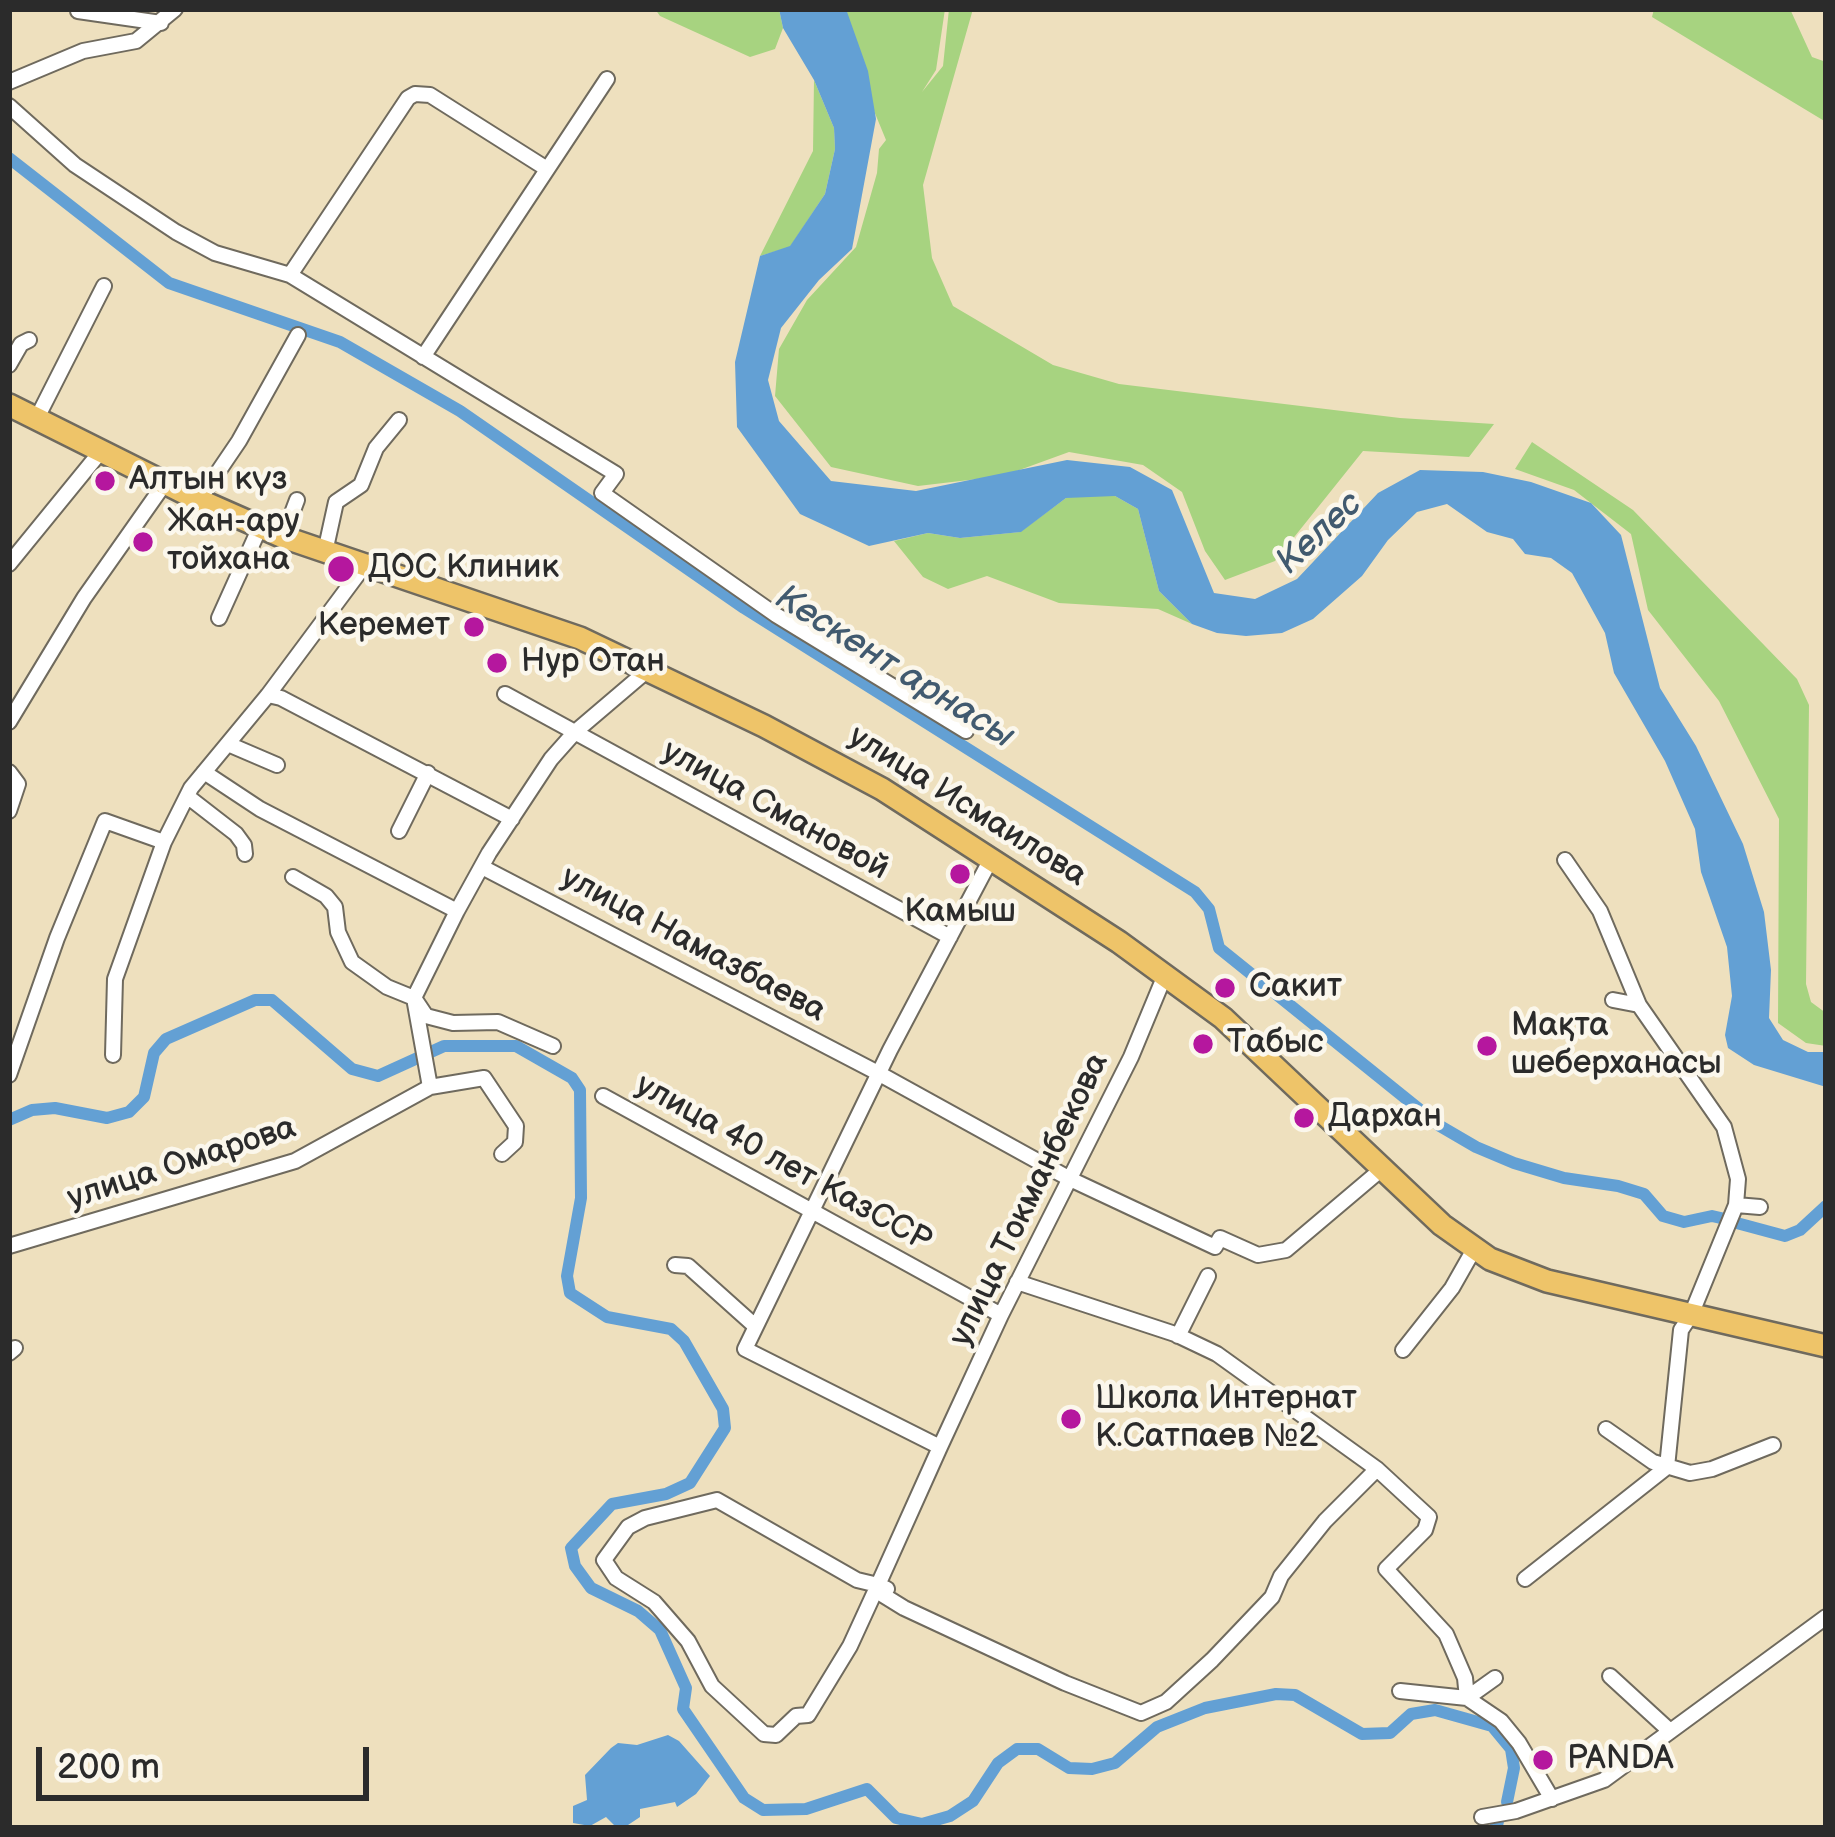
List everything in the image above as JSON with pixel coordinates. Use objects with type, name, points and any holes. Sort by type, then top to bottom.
[{"type":"main road","name":"улица Исмаилова","points":[[9,406],[283,537],[580,638],[882,789],[1165,975],[1271,1059],[1473,1251],[1547,1281],[1826,1346]]},
{"type":"street","points":[[9,82],[83,51],[136,41],[175,9]]},
{"type":"street","points":[[78,11],[160,23]]},
{"type":"street","points":[[423,357],[607,79]]},
{"type":"street","points":[[290,275],[415,94],[430,95],[547,169]]},
{"type":"street","points":[[9,106],[75,165],[176,232],[215,253],[290,275],[616,474],[602,494],[776,615],[966,731]]},
{"type":"street","points":[[37,418],[104,286]]},
{"type":"street","points":[[199,500],[250,423],[298,335]]},
{"type":"street","points":[[9,365],[28,340]]},
{"type":"street","points":[[325,552],[336,502],[361,485],[376,448],[399,420]]},
{"type":"street","points":[[9,564],[102,450]]},
{"type":"street","points":[[9,722],[84,598],[165,483]]},
{"type":"street","points":[[283,537],[297,500]]},
{"type":"street","points":[[219,618],[260,527]]},
{"type":"street","points":[[113,1055],[115,979],[164,842],[187,796],[364,566]]},
{"type":"street","points":[[430,1087],[414,998],[458,910],[551,759],[575,732],[650,669]]},
{"type":"street","name":"улица Смановой","points":[[505,694],[950,937]]},
{"type":"street","points":[[268,695],[512,819]]},
{"type":"street","points":[[228,744],[277,764]]},
{"type":"street","points":[[9,772],[18,784],[9,811]]},
{"type":"street","points":[[204,772],[260,809],[458,910]]},
{"type":"street","points":[[399,831],[428,773]]},
{"type":"street","points":[[187,796],[236,834],[245,854]]},
{"type":"street","points":[[9,1075],[105,821],[164,842]]},
{"type":"street","points":[[940,1447],[745,1349],[878,1073],[992,857]]},
{"type":"street","points":[[1525,1579],[1667,1467],[1681,1330],[1736,1205],[1738,1179],[1724,1127],[1639,1004],[1600,911],[1565,860]]},
{"type":"street","name":"улица Намазбаева","points":[[482,867],[878,1073],[1070,1179],[1215,1247],[1220,1238],[1258,1255],[1286,1250],[1383,1168]]},
{"type":"street","points":[[293,877],[326,896],[334,907],[338,932],[352,962],[414,998],[435,1020],[498,1022],[553,1046]]},
{"type":"street","name":"улица Токманбекова","points":[[882,1587],[857,1580],[717,1500],[645,1518],[628,1527],[604,1560],[616,1578],[654,1602],[673,1622],[712,1686],[771,1736],[796,1716],[808,1715],[882,1587],[1000,1315],[1131,1057],[1165,975]]},
{"type":"street","points":[[1613,1000],[1639,1004]]},
{"type":"street","name":"улица Омарова","points":[[9,1246],[295,1161],[430,1087],[484,1078],[517,1126],[515,1142],[502,1154]]},
{"type":"street","name":"улица 40 лет КазССР","points":[[603,1096],[1000,1315]]},
{"type":"street","points":[[1736,1205],[1760,1207]]},
{"type":"street","points":[[1402,1350],[1452,1288],[1473,1251]]},
{"type":"street","points":[[675,1265],[688,1266],[755,1326]]},
{"type":"street","points":[[1178,1336],[1208,1276]]},
{"type":"street","points":[[1017,1282],[1178,1336],[1217,1354],[1377,1469],[1429,1517],[1425,1530],[1385,1569],[1446,1634],[1465,1678],[1467,1698]]},
{"type":"street","points":[[1606,1430],[1667,1467],[1702,1473],[1773,1445]]},
{"type":"street","name":"улица Токманбекова","points":[[882,1587],[883,1595],[904,1608],[1141,1713],[1166,1702],[1272,1597],[1299,1552],[1377,1469]]},
{"type":"street","points":[[1482,1817],[1516,1811],[1604,1780],[1826,1617]]},
{"type":"street","points":[[1610,1676],[1670,1731]]},
{"type":"street","points":[[1467,1698],[1495,1678]]},
{"type":"street","points":[[1400,1691],[1467,1698],[1510,1730],[1552,1799]]},
{"type":"street","points":[[1506,1828],[1516,1811]]},
{"type":"green space","points":[[655,9],[779,9],[783,28],[775,49],[750,57],[660,16]]},
{"type":"green space","points":[[832,9],[945,9],[936,70],[922,92],[943,66],[949,9],[973,9],[923,185],[932,258],[953,306],[1053,365],[1119,384],[1400,418],[1494,424],[1469,457],[1363,451],[1275,561],[1225,580],[1205,551],[1182,492],[1143,465],[1069,452],[1003,476],[918,486],[831,467],[775,396],[779,349],[807,300],[856,247],[879,149],[886,140]]},
{"type":"green space","points":[[1654,9],[1790,9],[1812,57],[1826,62],[1826,122],[1652,17]]},
{"type":"green space","points":[[814,80],[834,128],[835,149],[825,194],[790,247],[760,256],[813,151]]},
{"type":"green space","points":[[1532,442],[1633,510],[1797,679],[1809,705],[1806,984],[1811,1002],[1826,1013],[1826,1046],[1806,1043],[1778,1023],[1779,819],[1719,701],[1648,610],[1631,534],[1574,490],[1515,469]]},
{"type":"green space","points":[[1115,496],[1138,509],[1159,591],[1192,624],[1158,609],[1059,603],[987,576],[948,589],[923,577],[894,541],[928,533],[960,538],[1020,532],[1066,498]]},
{"type":"water","name":"Келес","points":[[779,9],[846,9],[868,71],[876,119],[852,249],[819,280],[781,328],[768,380],[779,421],[831,481],[916,491],[1067,460],[1130,467],[1172,490],[1214,593],[1255,599],[1297,579],[1378,493],[1420,470],[1483,472],[1531,482],[1591,503],[1621,535],[1660,688],[1696,746],[1743,844],[1764,912],[1771,970],[1769,1018],[1783,1040],[1808,1052],[1826,1052],[1826,1087],[1754,1065],[1728,1048],[1725,1035],[1732,996],[1727,947],[1701,872],[1695,829],[1665,761],[1614,673],[1605,633],[1572,573],[1551,558],[1525,554],[1513,539],[1487,532],[1447,504],[1417,512],[1388,540],[1362,576],[1313,619],[1282,633],[1246,636],[1192,624],[1159,591],[1138,509],[1115,496],[1066,498],[1021,532],[960,538],[928,533],[869,546],[800,514],[737,427],[735,362],[760,256],[790,246],[825,194],[835,149],[834,128],[814,80],[783,28]]},
{"type":"water","points":[[668,1735],[710,1776],[696,1794],[677,1807],[675,1802],[640,1809],[640,1817],[625,1827],[615,1826],[606,1817],[590,1826],[573,1823],[573,1806],[587,1800],[585,1775],[611,1748]]},
{"type":"waterway","name":"Кескент арнасы","points":[[9,158],[169,283],[340,342],[460,411],[744,608],[1195,892],[1209,909],[1219,948],[1440,1126],[1514,1163],[1644,1194],[1663,1216],[1684,1222],[1712,1216],[1725,1219]]},
{"type":"waterway","points":[[9,1120],[32,1110],[55,1108],[107,1118],[129,1112],[144,1097],[154,1053],[166,1039],[255,1000],[272,1000],[352,1069],[378,1076],[444,1046],[516,1046],[572,1078],[580,1090],[581,1198],[567,1276],[570,1293],[607,1317],[671,1329],[684,1341],[723,1409],[725,1428],[690,1483],[666,1494],[612,1504],[571,1548],[575,1566],[591,1588],[638,1611],[660,1630],[686,1688],[683,1709],[744,1798],[763,1810],[806,1809],[867,1789],[896,1818],[922,1824],[950,1816],[973,1801],[998,1763],[1017,1749],[1038,1749],[1069,1768],[1092,1769],[1115,1763],[1157,1727],[1205,1708],[1276,1694],[1295,1695],[1362,1734],[1390,1733],[1411,1714],[1435,1710],[1492,1726],[1511,1749],[1514,1768],[1507,1802]]},
{"type":"waterway","name":"Кескент арнасы","points":[[1733,1222],[1785,1236],[1800,1230],[1826,1206]]},
{"type":"waterway","points":[[1495,1828],[1498,1822]]},
{"type":"place","name":"Алтын күз","points":[[105,481]]},
{"type":"place","name":"Жан-ару тойхана","points":[[143,542]]},
{"type":"place","name":"ДОС Клиник","points":[[341,569]]},
{"type":"place","name":"Керемет","points":[[474,627]]},
{"type":"place","name":"Нур Отан","points":[[497,663]]},
{"type":"place","name":"Камыш","points":[[960,874]]},
{"type":"place","name":"Сакит","points":[[1225,988]]},
{"type":"place","name":"Табыс","points":[[1203,1044]]},
{"type":"place","name":"Мақта шеберханасы","points":[[1487,1046]]},
{"type":"place","name":"Дархан","points":[[1304,1118]]},
{"type":"place","name":"Школа Интернат К.Сатпаев №2","points":[[1071,1419]]},
{"type":"place","name":"PANDA","points":[[1543,1760]]}]
